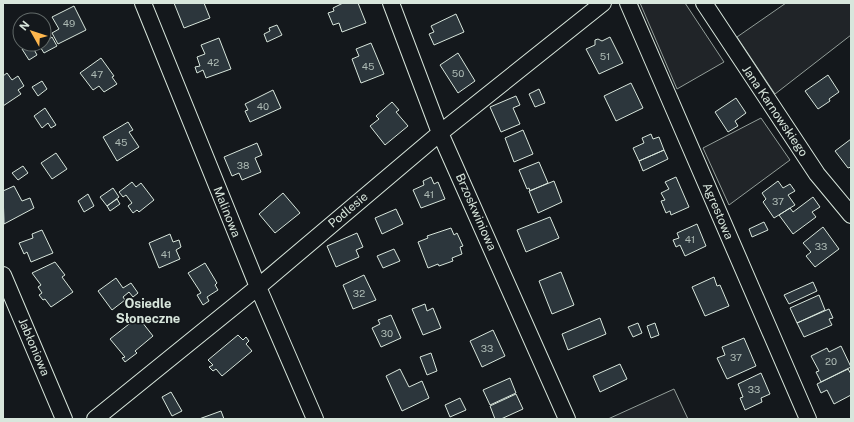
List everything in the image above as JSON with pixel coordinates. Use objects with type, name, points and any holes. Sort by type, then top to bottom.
[{"type":"street","name":"Malinowa","points":[[143,3],[258,287],[316,419]]},
{"type":"street","name":"Brzoskwiniowa","points":[[391,3],[440,133],[567,419]]},
{"type":"street","name":"Podlesie","points":[[95,419],[258,287],[440,133],[603,3]]},
{"type":"street","name":"Agrestowa","points":[[628,3],[808,419]]},
{"type":"street","name":"Jana Karnowskiego","points":[[704,3],[817,174],[851,216]]},
{"type":"street","name":"Jabłoniowa","points":[[3,275],[64,419]]},
{"type":"shaded area","points":[[640,3],[685,3],[724,62],[677,89]]},
{"type":"shaded area","points":[[786,3],[851,3],[851,35],[775,94],[737,37]]},
{"type":"shaded area","points":[[761,118],[790,160],[729,205],[703,148]]},
{"type":"shaded area","points":[[674,389],[688,419],[608,419]]},
{"type":"building","points":[[174,3],[204,3],[210,18],[184,28]]},
{"type":"building","points":[[343,3],[358,3],[366,23],[342,32],[339,23],[333,25],[328,13],[334,11],[333,8]]},
{"type":"building","points":[[74,6],[86,30],[58,44],[52,33],[59,29],[52,17]]},
{"type":"building","points":[[456,14],[464,32],[434,45],[429,34],[434,32],[431,26]]},
{"type":"building","points":[[277,25],[282,35],[267,42],[264,34],[270,31],[269,28]]},
{"type":"building","points":[[52,37],[57,46],[52,49]]},
{"type":"building","points":[[610,37],[623,63],[599,74],[586,49],[595,45],[595,40],[598,39],[602,41]]},
{"type":"building","points":[[219,38],[231,69],[206,78],[203,70],[197,73],[195,67],[200,66],[197,57],[205,54],[201,45]]},
{"type":"building","points":[[371,43],[384,74],[361,83],[352,59],[359,56],[356,49]]},
{"type":"building","points":[[24,52],[35,52],[37,55],[29,60]]},
{"type":"building","points":[[458,53],[475,81],[458,93],[440,65]]},
{"type":"building","points":[[101,58],[114,76],[112,77],[117,84],[104,92],[99,86],[93,90],[80,73]]},
{"type":"building","points":[[7,73],[12,80],[18,76],[24,86],[18,90],[21,94],[3,106],[3,76]]},
{"type":"building","points":[[828,75],[839,92],[829,99],[830,101],[818,109],[805,91]]},
{"type":"building","points":[[42,81],[47,89],[38,96],[32,87]]},
{"type":"building","points":[[631,83],[643,108],[616,121],[604,96]]},
{"type":"building","points":[[539,89],[545,103],[535,107],[529,94]]},
{"type":"building","points":[[273,90],[281,108],[250,122],[245,111],[248,110],[245,104]]},
{"type":"building","points":[[516,96],[520,105],[513,108],[520,124],[501,132],[490,107]]},
{"type":"building","points":[[736,98],[746,113],[735,121],[738,126],[728,132],[715,112]]},
{"type":"building","points":[[392,102],[399,110],[396,112],[408,126],[385,145],[370,126],[379,119],[376,116]]},
{"type":"building","points":[[45,108],[56,125],[51,128],[48,123],[42,128],[34,116]]},
{"type":"building","points":[[128,122],[133,130],[129,132],[139,147],[117,161],[103,137]]},
{"type":"building","points":[[523,130],[533,154],[514,162],[505,138]]},
{"type":"building","points":[[651,134],[653,139],[659,137],[664,150],[639,161],[633,148],[644,143],[642,138]]},
{"type":"building","points":[[851,139],[851,167],[848,168],[835,151]]},
{"type":"building","points":[[257,143],[262,155],[255,158],[261,172],[242,180],[239,173],[232,176],[224,157]]},
{"type":"building","points":[[664,150],[668,159],[643,171],[639,161]]},
{"type":"building","points":[[56,153],[67,169],[52,179],[41,163]]},
{"type":"building","points":[[539,162],[548,183],[530,191],[529,188],[527,189],[519,170]]},
{"type":"building","points":[[23,166],[28,173],[18,180],[12,173]]},
{"type":"building","points":[[431,177],[434,184],[438,182],[445,199],[421,208],[413,190],[424,185],[423,181]]},
{"type":"building","points":[[676,177],[689,207],[671,215],[670,211],[666,213],[661,201],[665,200],[661,193],[669,189],[665,182]]},
{"type":"building","points":[[554,181],[562,202],[538,213],[529,191]]},
{"type":"building","points":[[778,181],[783,188],[790,184],[795,191],[788,195],[795,205],[774,218],[763,202],[766,199],[762,193]]},
{"type":"building","points":[[132,182],[136,187],[141,183],[154,200],[139,212],[137,210],[133,213],[128,206],[132,203],[126,195],[123,197],[119,192]]},
{"type":"building","points":[[14,186],[22,201],[30,198],[34,208],[4,224],[3,191]]},
{"type":"building","points":[[113,188],[119,197],[107,206],[100,197]]},
{"type":"building","points":[[283,193],[300,213],[275,233],[259,214]]},
{"type":"building","points":[[88,194],[94,206],[84,212],[78,201]]},
{"type":"building","points":[[813,197],[820,207],[812,212],[816,217],[793,234],[779,215],[790,208],[793,212]]},
{"type":"building","points":[[117,199],[120,204],[110,211],[107,206]]},
{"type":"building","points":[[396,209],[403,224],[382,234],[375,218]]},
{"type":"building","points":[[550,217],[559,238],[526,252],[517,230]]},
{"type":"building","points":[[764,222],[768,230],[752,237],[749,229]]},
{"type":"building","points":[[697,224],[706,246],[685,256],[680,245],[676,247],[673,240],[679,238],[677,233]]},
{"type":"building","points":[[823,227],[839,249],[815,267],[806,256],[811,252],[803,243]]},
{"type":"building","points":[[451,228],[454,235],[457,233],[463,246],[460,247],[462,254],[452,258],[453,261],[428,268],[418,242],[428,238],[427,236]]},
{"type":"building","points":[[42,230],[53,253],[31,262],[27,252],[24,254],[19,243],[33,238],[32,234]]},
{"type":"building","points":[[357,233],[363,247],[356,250],[359,257],[336,267],[327,246]]},
{"type":"building","points":[[170,234],[173,242],[179,240],[181,247],[176,250],[180,259],[159,268],[149,243]]},
{"type":"building","points":[[394,249],[400,261],[383,268],[377,256]]},
{"type":"building","points":[[55,262],[65,275],[62,277],[73,292],[51,307],[45,299],[43,300],[39,295],[42,293],[38,287],[41,285],[32,273]]},
{"type":"building","points":[[205,263],[217,283],[215,285],[218,290],[207,297],[209,301],[203,305],[197,295],[201,293],[188,273]]},
{"type":"building","points":[[561,272],[574,305],[552,314],[539,281]]},
{"type":"building","points":[[364,275],[376,300],[353,309],[343,285]]},
{"type":"building","points":[[714,277],[717,286],[720,285],[729,306],[705,316],[692,287]]},
{"type":"building","points":[[116,278],[123,288],[131,283],[138,293],[133,297],[129,292],[123,297],[125,300],[112,310],[98,291]]},
{"type":"building","points":[[813,282],[817,291],[789,304],[784,295]]},
{"type":"building","points":[[819,295],[825,310],[797,323],[790,308]]},
{"type":"building","points":[[425,304],[427,311],[433,308],[441,328],[423,335],[412,309]]},
{"type":"building","points":[[829,309],[833,318],[829,319],[832,325],[804,337],[797,323]]},
{"type":"building","points":[[391,315],[401,338],[381,347],[372,328],[380,324],[378,320]]},
{"type":"building","points":[[138,317],[153,336],[135,351],[137,353],[125,362],[122,358],[125,357],[110,339]]},
{"type":"building","points":[[600,318],[606,334],[568,350],[562,334]]},
{"type":"building","points":[[638,323],[642,333],[633,337],[628,327]]},
{"type":"building","points":[[655,323],[659,335],[651,338],[647,326]]},
{"type":"building","points":[[493,330],[505,356],[482,367],[470,341]]},
{"type":"building","points":[[238,335],[243,340],[246,337],[249,341],[246,344],[252,351],[222,376],[216,369],[213,371],[209,367],[213,365],[208,360]]},
{"type":"building","points":[[744,338],[756,366],[727,379],[717,358],[725,355],[722,347]]},
{"type":"building","points":[[841,346],[851,367],[821,382],[816,372],[819,371],[811,356],[827,348],[829,352]]},
{"type":"building","points":[[431,353],[437,371],[427,375],[420,357]]},
{"type":"building","points":[[620,364],[627,379],[600,392],[593,376]]},
{"type":"building","points":[[400,369],[409,387],[422,381],[429,398],[402,411],[386,376]]},
{"type":"building","points":[[848,369],[851,374],[851,395],[834,404],[827,390],[821,393],[817,384]]},
{"type":"building","points":[[761,373],[770,394],[761,398],[762,402],[745,410],[740,398],[743,397],[738,384]]},
{"type":"building","points":[[510,378],[516,393],[490,405],[483,390]]},
{"type":"building","points":[[171,392],[182,411],[172,416],[162,397]]},
{"type":"building","points":[[516,394],[523,409],[501,419],[495,419],[490,406]]},
{"type":"building","points":[[460,398],[466,410],[450,417],[445,405]]},
{"type":"building","points":[[221,411],[224,419],[199,419]]},
{"type":"district","name":"Osiedle Słoneczne","points":[[148,310]]}]
